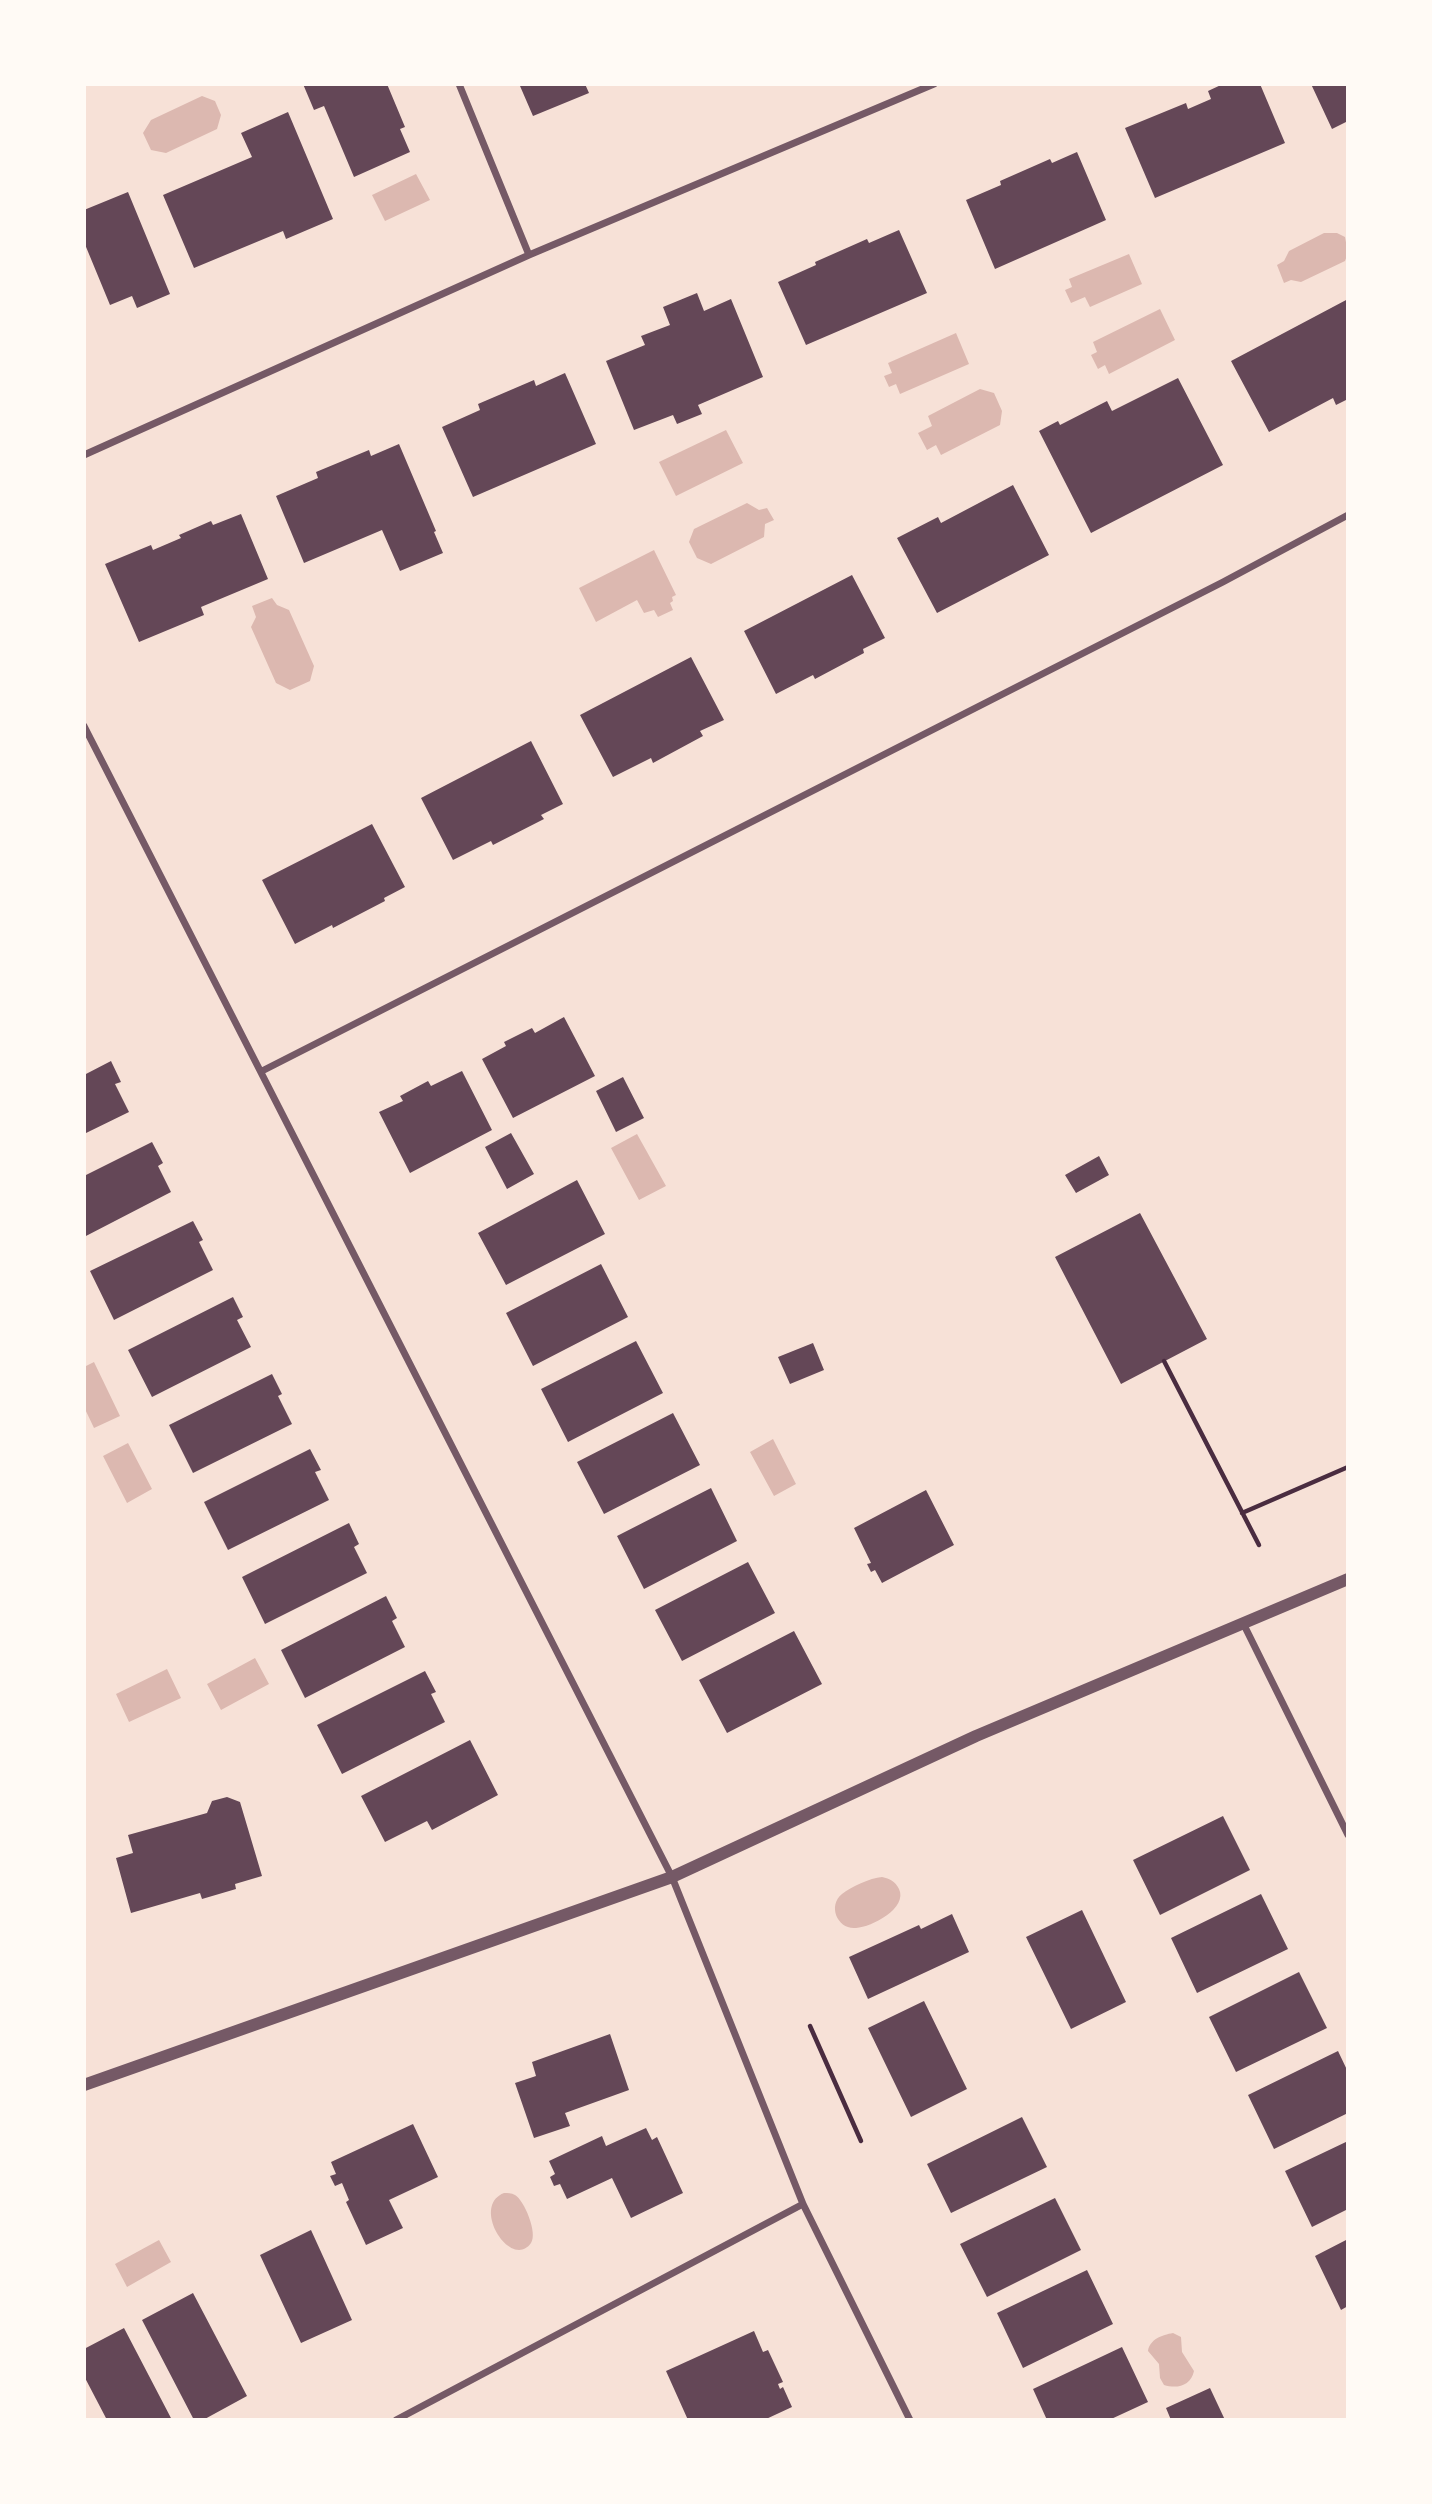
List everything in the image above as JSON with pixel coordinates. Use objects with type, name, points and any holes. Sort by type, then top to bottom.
[{"type":"street","points":[[459,84],[529,255]]},
{"type":"street","points":[[84,455],[529,255],[934,84]]},
{"type":"street","points":[[262,1070],[1211,589],[1348,515]]},
{"type":"street","points":[[84,726],[672,1877],[803,2204],[910,2420]]},
{"type":"street","points":[[84,2085],[672,1877],[976,1736],[1348,1580]]},
{"type":"street","points":[[1244,1625],[1348,1835]]},
{"type":"street","points":[[396,2420],[803,2204]]},
{"type":"path","points":[[1164,1361],[1259,1545]]},
{"type":"path","points":[[1242,1513],[1348,1466]]},
{"type":"path","points":[[810,2026],[862,2141]]},
{"type":"shaded area","points":[[202,96],[215,101],[221,115],[217,129],[166,153],[151,150],[143,133],[151,120]]},
{"type":"shaded area","points":[[416,174],[430,200],[385,221],[372,195]]},
{"type":"shaded area","points":[[1324,233],[1337,233],[1345,237],[1348,253],[1345,261],[1301,282],[1291,280],[1284,283],[1277,265],[1284,261],[1289,251]]},
{"type":"shaded area","points":[[1129,254],[1142,284],[1090,307],[1085,297],[1071,303],[1065,290],[1072,287],[1069,279]]},
{"type":"shaded area","points":[[1160,309],[1175,340],[1109,374],[1105,365],[1098,369],[1091,355],[1097,352],[1093,342]]},
{"type":"shaded area","points":[[956,333],[969,364],[900,394],[896,384],[889,387],[884,376],[892,373],[888,363]]},
{"type":"shaded area","points":[[980,389],[994,393],[1002,411],[1000,425],[941,455],[936,445],[927,450],[918,433],[932,426],[928,416]]},
{"type":"shaded area","points":[[726,430],[743,463],[676,496],[659,462]]},
{"type":"shaded area","points":[[747,503],[759,510],[767,508],[774,520],[765,524],[764,537],[711,564],[697,558],[689,542],[694,529]]},
{"type":"shaded area","points":[[654,550],[676,595],[670,603],[673,610],[658,617],[654,610],[644,613],[637,600],[596,622],[579,588]]},
{"type":"shaded area","points":[[272,598],[277,605],[289,610],[314,666],[310,681],[290,690],[276,683],[251,627],[256,617],[252,606]]},
{"type":"shaded area","points":[[637,1134],[666,1186],[639,1200],[611,1148]]},
{"type":"shaded area","points":[[94,1362],[120,1416],[94,1428],[84,1407],[84,1367]]},
{"type":"shaded area","points":[[773,1439],[796,1484],[774,1496],[750,1452]]},
{"type":"shaded area","points":[[128,1443],[152,1489],[127,1503],[103,1456]]},
{"type":"shaded area","points":[[255,1658],[269,1684],[221,1710],[207,1684]]},
{"type":"shaded area","points":[[167,1669],[181,1698],[129,1722],[116,1694]]},
{"type":"shaded area","points":[[882,1877],[892,1881],[899,1889],[900,1896],[894,1909],[863,1927],[850,1928],[844,1925],[835,1911],[838,1899],[855,1886]]},
{"type":"shaded area","points":[[504,2193],[519,2198],[529,2217],[533,2238],[523,2249],[514,2249],[505,2243],[492,2222],[491,2210],[495,2200]]},
{"type":"shaded area","points":[[159,2240],[171,2262],[127,2287],[115,2264]]},
{"type":"shaded area","points":[[1173,2333],[1181,2337],[1182,2352],[1194,2371],[1187,2383],[1174,2387],[1164,2385],[1160,2378],[1159,2364],[1148,2351],[1154,2341]]},
{"type":"building","points":[[303,84],[387,84],[405,127],[400,129],[410,152],[354,177],[324,106],[314,110]]},
{"type":"building","points":[[585,84],[589,93],[533,116],[520,86]]},
{"type":"building","points":[[1223,84],[1260,84],[1285,143],[1155,198],[1125,128],[1186,103],[1188,109],[1211,99],[1208,91]]},
{"type":"building","points":[[1311,84],[1348,84],[1348,121],[1332,129]]},
{"type":"building","points":[[288,112],[333,219],[286,239],[283,231],[194,268],[163,195],[252,157],[241,133]]},
{"type":"building","points":[[1077,152],[1106,220],[995,269],[966,200],[1001,185],[1000,181],[1050,159],[1052,163]]},
{"type":"building","points":[[128,192],[170,294],[137,308],[132,296],[110,305],[84,242],[84,210]]},
{"type":"building","points":[[899,230],[927,293],[806,345],[778,282],[867,239],[869,243]]},
{"type":"building","points":[[697,293],[704,311],[731,299],[763,377],[698,405],[702,414],[677,424],[673,415],[634,430],[606,361],[645,345],[641,336],[670,325],[663,307]]},
{"type":"building","points":[[1348,299],[1348,399],[1336,405],[1333,398],[1269,432],[1231,361]]},
{"type":"building","points":[[565,373],[596,444],[473,497],[442,427],[480,410],[478,404],[534,380],[536,386]]},
{"type":"building","points":[[1178,378],[1223,465],[1091,533],[1039,431],[1058,421],[1060,425],[1107,401],[1112,411]]},
{"type":"building","points":[[399,444],[443,553],[400,571],[382,530],[304,563],[276,496],[318,478],[316,472],[369,450],[371,456]]},
{"type":"building","points":[[1013,485],[1049,555],[937,613],[897,538],[938,517],[941,523]]},
{"type":"building","points":[[241,514],[268,579],[201,607],[204,615],[139,642],[105,564],[151,545],[153,550],[211,521],[213,525]]},
{"type":"building","points":[[852,575],[885,638],[863,649],[864,653],[815,679],[813,675],[776,694],[744,631]]},
{"type":"building","points":[[691,657],[724,720],[700,731],[703,736],[653,763],[651,758],[613,777],[580,715]]},
{"type":"building","points":[[531,741],[563,804],[541,815],[544,819],[493,845],[491,841],[453,860],[421,798]]},
{"type":"building","points":[[372,824],[405,887],[384,898],[385,901],[333,928],[332,925],[295,944],[262,880]]},
{"type":"building","points":[[564,1017],[595,1076],[513,1118],[482,1059],[506,1046],[504,1042],[532,1028],[535,1033]]},
{"type":"building","points":[[111,1061],[121,1082],[115,1084],[129,1112],[84,1134],[84,1075]]},
{"type":"building","points":[[462,1071],[492,1130],[410,1173],[379,1112],[403,1101],[400,1096],[428,1081],[431,1086]]},
{"type":"building","points":[[623,1077],[644,1118],[616,1132],[596,1091]]},
{"type":"building","points":[[511,1133],[534,1174],[507,1189],[485,1147]]},
{"type":"building","points":[[152,1142],[163,1163],[158,1166],[171,1192],[84,1237],[84,1176]]},
{"type":"building","points":[[1099,1156],[1109,1175],[1076,1193],[1065,1175]]},
{"type":"building","points":[[577,1180],[605,1234],[506,1285],[478,1233]]},
{"type":"building","points":[[1140,1213],[1207,1339],[1121,1384],[1055,1257]]},
{"type":"building","points":[[193,1221],[203,1240],[199,1242],[213,1270],[114,1320],[90,1271]]},
{"type":"building","points":[[601,1264],[628,1317],[533,1366],[506,1313]]},
{"type":"building","points":[[233,1297],[243,1317],[237,1320],[251,1347],[152,1397],[128,1350]]},
{"type":"building","points":[[636,1341],[663,1393],[568,1442],[541,1389]]},
{"type":"building","points":[[813,1343],[824,1370],[790,1384],[778,1357]]},
{"type":"building","points":[[272,1374],[282,1394],[278,1396],[292,1424],[193,1473],[169,1425]]},
{"type":"building","points":[[673,1413],[700,1465],[604,1514],[577,1462]]},
{"type":"building","points":[[310,1449],[321,1470],[315,1472],[329,1500],[228,1550],[204,1502]]},
{"type":"building","points":[[711,1488],[737,1541],[644,1589],[617,1536]]},
{"type":"building","points":[[926,1490],[954,1545],[882,1583],[875,1570],[871,1572],[867,1564],[871,1563],[854,1528]]},
{"type":"building","points":[[349,1523],[359,1544],[354,1547],[367,1573],[265,1624],[242,1577]]},
{"type":"building","points":[[748,1562],[775,1613],[682,1661],[655,1610]]},
{"type":"building","points":[[386,1596],[397,1618],[392,1621],[405,1647],[305,1698],[281,1650]]},
{"type":"building","points":[[794,1631],[822,1684],[727,1733],[699,1680]]},
{"type":"building","points":[[425,1671],[436,1692],[431,1694],[445,1722],[342,1774],[317,1725]]},
{"type":"building","points":[[470,1740],[498,1795],[432,1830],[427,1821],[385,1842],[361,1796]]},
{"type":"building","points":[[227,1797],[240,1802],[262,1876],[235,1884],[236,1889],[202,1899],[200,1893],[131,1913],[116,1858],[133,1853],[128,1835],[207,1813],[212,1801]]},
{"type":"building","points":[[1223,1816],[1250,1870],[1160,1915],[1133,1860]]},
{"type":"building","points":[[1261,1894],[1288,1949],[1197,1993],[1171,1938]]},
{"type":"building","points":[[1082,1910],[1126,2002],[1071,2029],[1026,1937]]},
{"type":"building","points":[[952,1914],[969,1952],[868,1999],[849,1957],[919,1925],[921,1929]]},
{"type":"building","points":[[1299,1972],[1327,2028],[1236,2072],[1209,2017]]},
{"type":"building","points":[[924,2001],[967,2089],[911,2117],[868,2028]]},
{"type":"building","points":[[610,2034],[629,2090],[565,2113],[570,2126],[534,2138],[515,2083],[536,2076],[532,2062]]},
{"type":"building","points":[[1338,2051],[1348,2072],[1348,2113],[1274,2149],[1248,2095]]},
{"type":"building","points":[[1022,2117],[1047,2167],[951,2213],[927,2164]]},
{"type":"building","points":[[413,2124],[438,2177],[389,2200],[403,2228],[366,2245],[346,2202],[349,2200],[342,2183],[335,2186],[330,2176],[336,2174],[331,2162]]},
{"type":"building","points":[[646,2128],[652,2140],[657,2137],[683,2193],[631,2218],[612,2178],[567,2199],[560,2184],[554,2186],[550,2177],[555,2174],[549,2161],[602,2136],[606,2146]]},
{"type":"building","points":[[1348,2141],[1348,2209],[1312,2227],[1285,2171]]},
{"type":"building","points":[[1055,2198],[1081,2250],[987,2297],[960,2244]]},
{"type":"building","points":[[311,2230],[352,2320],[301,2343],[260,2255]]},
{"type":"building","points":[[1348,2239],[1348,2306],[1341,2310],[1315,2256]]},
{"type":"building","points":[[1087,2270],[1113,2324],[1023,2368],[997,2313]]},
{"type":"building","points":[[193,2293],[247,2396],[203,2420],[194,2420],[142,2320]]},
{"type":"building","points":[[124,2328],[172,2420],[107,2420],[84,2376],[84,2349]]},
{"type":"building","points":[[754,2331],[763,2352],[768,2350],[783,2382],[778,2384],[780,2389],[783,2387],[792,2407],[764,2420],[688,2420],[666,2371]]},
{"type":"building","points":[[1122,2347],[1148,2402],[1109,2420],[1047,2420],[1033,2389]]},
{"type":"building","points":[[1210,2388],[1225,2420],[1171,2420],[1166,2408]]}]
